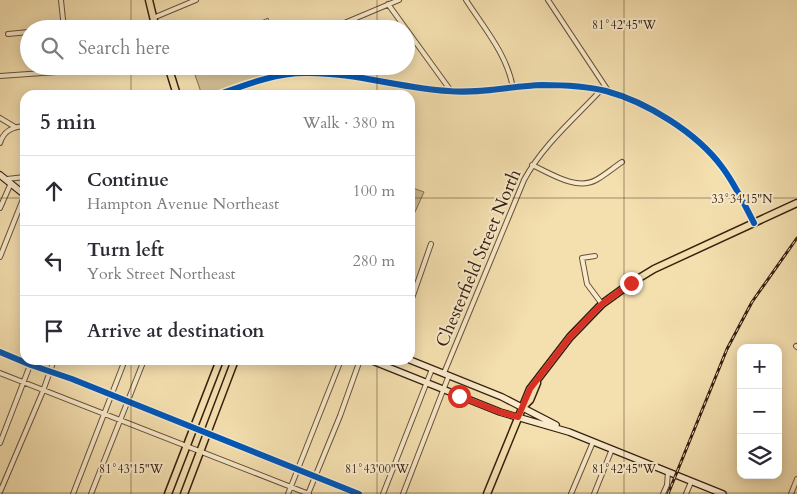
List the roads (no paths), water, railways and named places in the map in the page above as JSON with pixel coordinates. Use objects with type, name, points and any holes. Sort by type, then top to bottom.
[{"type":"main road","points":[[149,0],[153,18]]},
{"type":"main road","points":[[171,75],[175,90]]},
{"type":"main road","points":[[487,494],[518,417],[535,392],[538,378],[570,337],[602,304],[654,269],[797,204]]},
{"type":"main road","points":[[168,494],[218,365]]},
{"type":"main road","points":[[184,494],[234,365]]},
{"type":"street","points":[[61,0],[63,20]]},
{"type":"street","points":[[153,18],[196,0]]},
{"type":"street","points":[[351,20],[398,0]]},
{"type":"street","points":[[466,0],[504,58],[510,72],[513,88]]},
{"type":"street","points":[[548,0],[609,92]]},
{"type":"street","points":[[388,4],[399,20]]},
{"type":"street","points":[[8,34],[20,33]]},
{"type":"street","points":[[415,42],[450,92]]},
{"type":"street","points":[[0,76],[20,75]]},
{"type":"street","points":[[233,90],[270,78],[287,75]]},
{"type":"street","points":[[331,75],[450,92],[555,85],[609,92],[657,112],[702,146],[722,166],[754,223]]},
{"type":"street","name":"Chesterfield Street North","points":[[403,494],[444,390],[447,374],[524,180],[532,165],[545,148],[601,90]]},
{"type":"street","points":[[0,118],[14,128]]},
{"type":"street","points":[[0,142],[5,133],[20,127]]},
{"type":"street","points":[[532,165],[574,183],[583,184],[595,181],[622,162]]},
{"type":"street","points":[[0,175],[20,190]]},
{"type":"street","points":[[9,181],[20,178]]},
{"type":"street","points":[[0,208],[9,181]]},
{"type":"street","points":[[0,257],[20,207]]},
{"type":"street","points":[[415,290],[431,244]]},
{"type":"street","points":[[595,256],[582,258],[587,284],[602,304]]},
{"type":"street","points":[[0,352],[20,360]]},
{"type":"street","points":[[415,362],[523,407],[569,432],[723,494]]},
{"type":"street","points":[[0,443],[31,365],[128,401],[359,494]]},
{"type":"street","points":[[0,492],[52,365]]},
{"type":"street","points":[[73,494],[123,365]]},
{"type":"street","points":[[91,494],[142,365]]},
{"type":"street","points":[[288,494],[339,365]]},
{"type":"street","points":[[0,373],[308,494],[358,365]]},
{"type":"street","points":[[383,365],[500,412],[569,432]]},
{"type":"street","name":"Chesterfield Street North","points":[[383,494],[432,368]]},
{"type":"street","points":[[571,494],[593,442]]},
{"type":"street","points":[[594,494],[612,449]]},
{"type":"street","points":[[663,494],[667,485],[668,472]]},
{"type":"street","points":[[791,494],[797,479]]},
{"type":"street","points":[[686,494],[691,482]]},
{"type":"railway","points":[[668,494],[727,349],[752,302],[797,238]]}]
